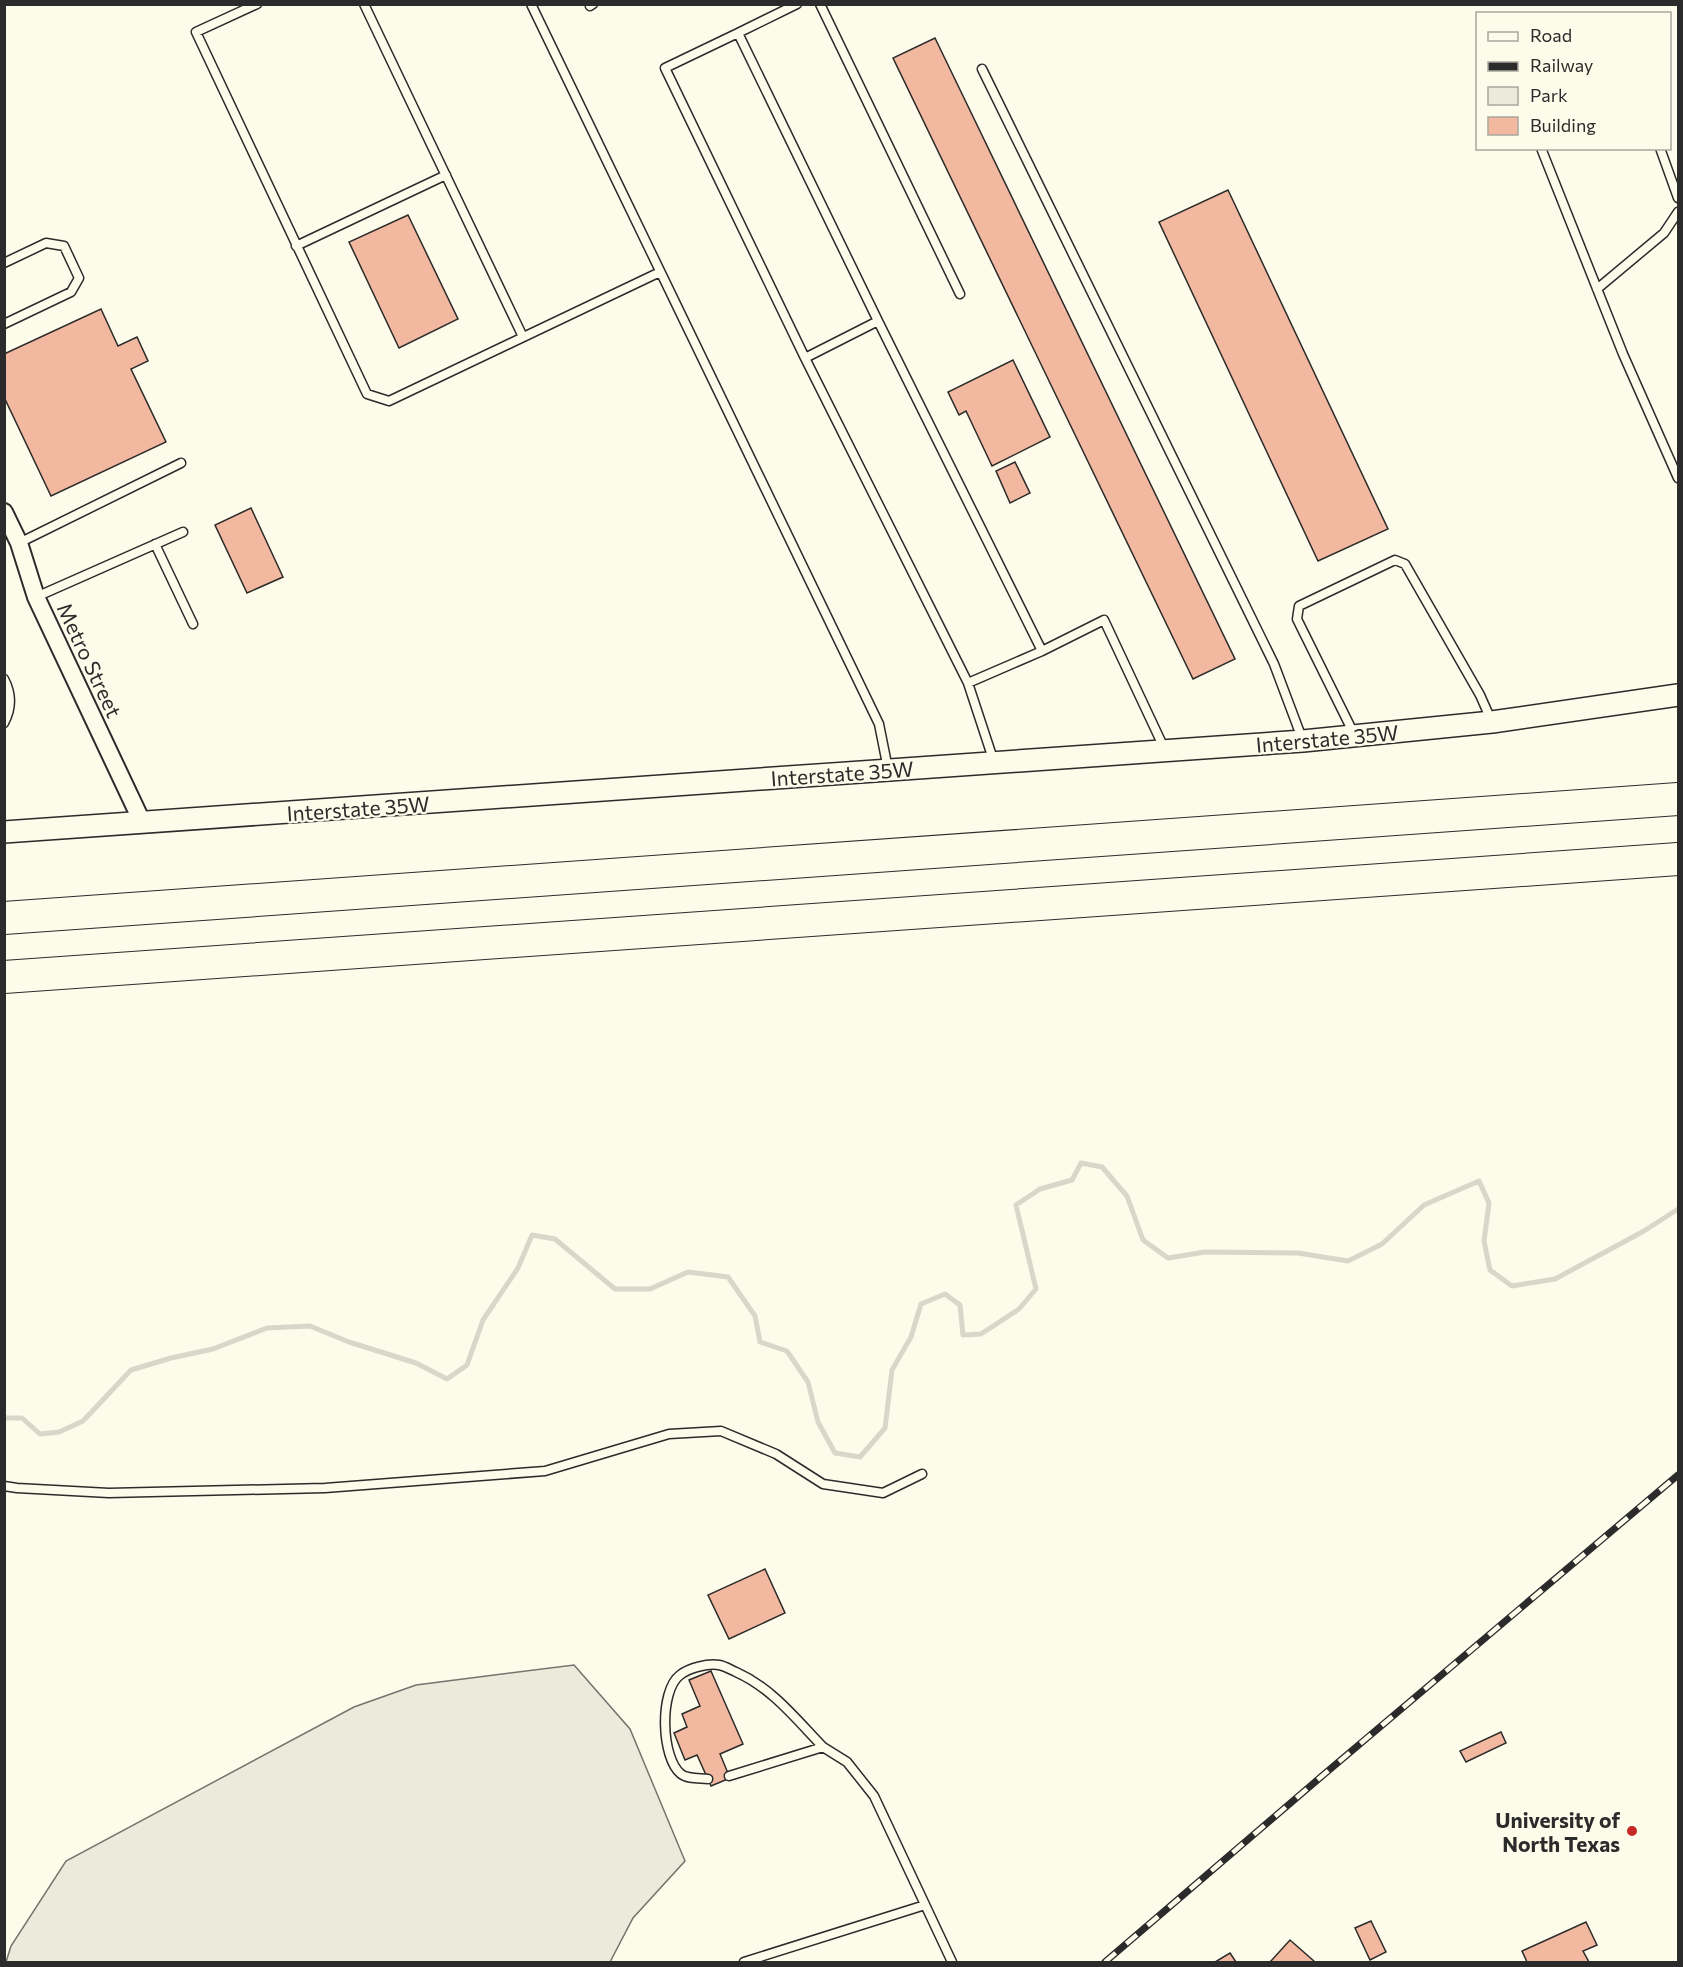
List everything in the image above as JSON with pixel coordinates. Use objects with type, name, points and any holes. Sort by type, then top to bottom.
[{"type":"highway","points":[[4,918],[1678,799]]},
{"type":"highway","points":[[4,977],[1678,859]]},
{"type":"street","name":"Metro Street","points":[[4,512],[19,543],[36,597],[143,824]]},
{"type":"street","name":"Interstate 35W","points":[[4,832],[1304,741],[1492,722],[1678,695]]},
{"type":"lane","points":[[257,4],[196,32],[367,394],[389,401],[660,272]]},
{"type":"lane","points":[[364,4],[523,336]]},
{"type":"lane","points":[[531,4],[879,724],[888,769]]},
{"type":"lane","points":[[796,4],[665,68],[805,358],[968,683],[994,762]]},
{"type":"lane","points":[[820,4],[960,294]]},
{"type":"lane","points":[[738,33],[1042,651]]},
{"type":"lane","points":[[982,69],[1274,664],[1304,741]]},
{"type":"lane","points":[[1542,150],[1623,354],[1678,478]]},
{"type":"lane","points":[[1661,150],[1678,198]]},
{"type":"lane","points":[[296,246],[446,175]]},
{"type":"lane","points":[[1597,289],[1664,233],[1678,212]]},
{"type":"lane","points":[[4,264],[46,243],[64,246],[79,278],[71,292],[4,324]]},
{"type":"lane","points":[[805,358],[878,321]]},
{"type":"lane","points":[[19,543],[181,463]]},
{"type":"lane","points":[[36,597],[183,532]]},
{"type":"lane","points":[[155,544],[193,624]]},
{"type":"lane","points":[[1356,736],[1297,619],[1299,606],[1395,560],[1405,564],[1480,695],[1492,722]]},
{"type":"lane","points":[[968,683],[1042,651],[1104,620],[1166,751]]},
{"type":"lane","points":[[4,679],[11,700],[9,713],[4,723]]},
{"type":"lane","points":[[4,1486],[109,1493],[325,1488],[545,1471],[669,1434],[721,1431],[776,1454],[824,1484],[883,1493],[922,1474]]},
{"type":"lane","points":[[708,1779],[683,1776],[675,1767],[667,1750],[665,1729],[667,1706],[672,1685],[680,1675],[703,1665],[720,1665],[750,1678],[771,1692],[823,1747],[847,1762],[874,1796],[952,1962]]},
{"type":"lane","points":[[729,1776],[823,1747]]},
{"type":"lane","points":[[744,1962],[925,1905]]},
{"type":"green space","points":[[574,1665],[630,1729],[685,1861],[633,1918],[610,1962],[6,1962],[11,1946],[66,1861],[354,1707],[416,1685]]},
{"type":"building","points":[[935,38],[1235,659],[1193,679],[893,58]]},
{"type":"building","points":[[1228,190],[1388,529],[1318,561],[1159,222]]},
{"type":"building","points":[[408,215],[458,319],[399,348],[349,242]]},
{"type":"building","points":[[101,309],[118,346],[137,337],[148,361],[131,369],[166,442],[51,496],[4,397],[4,354]]},
{"type":"building","points":[[1013,360],[1050,437],[992,466],[966,411],[959,415],[948,392]]},
{"type":"building","points":[[1015,462],[1030,493],[1010,503],[996,471]]},
{"type":"building","points":[[251,508],[283,577],[247,593],[215,525]]},
{"type":"building","points":[[765,1569],[785,1613],[729,1639],[708,1595]]},
{"type":"building","points":[[711,1671],[743,1744],[720,1754],[730,1778],[711,1786],[697,1755],[685,1760],[674,1733],[687,1727],[682,1714],[700,1706],[689,1680]]},
{"type":"building","points":[[1501,1732],[1506,1743],[1466,1762],[1460,1751]]},
{"type":"building","points":[[1371,1921],[1386,1952],[1370,1960],[1355,1928]]},
{"type":"building","points":[[1586,1922],[1597,1945],[1583,1951],[1589,1962],[1527,1962],[1522,1951]]},
{"type":"building","points":[[1290,1940],[1315,1962],[1270,1962]]},
{"type":"building","points":[[1230,1953],[1236,1962],[1215,1962]]},
{"type":"waterway","points":[[4,1418],[22,1418],[40,1434],[59,1432],[83,1421],[131,1370],[213,1349],[267,1328],[310,1326],[349,1342],[416,1363],[447,1379],[467,1365],[483,1320],[518,1268],[532,1235],[555,1239],[615,1289],[650,1289],[688,1272],[728,1277],[755,1316],[760,1342],[787,1351],[808,1382],[818,1422],[835,1453],[860,1457],[885,1428],[892,1370],[911,1337],[921,1304],[945,1294],[960,1305],[963,1335],[981,1334],[1019,1309],[1036,1289],[1016,1205],[1040,1189],[1072,1180],[1081,1163],[1102,1167],[1127,1196],[1143,1240],[1168,1258],[1205,1252],[1298,1253],[1348,1261],[1382,1244],[1424,1205],[1479,1181],[1489,1203],[1484,1241],[1490,1270],[1512,1286],[1555,1279],[1644,1231],[1678,1209]]},
{"type":"railway","points":[[1105,1962],[1678,1475]]},
{"type":"place","name":"University of North Texas","points":[[1632,1831]]}]
